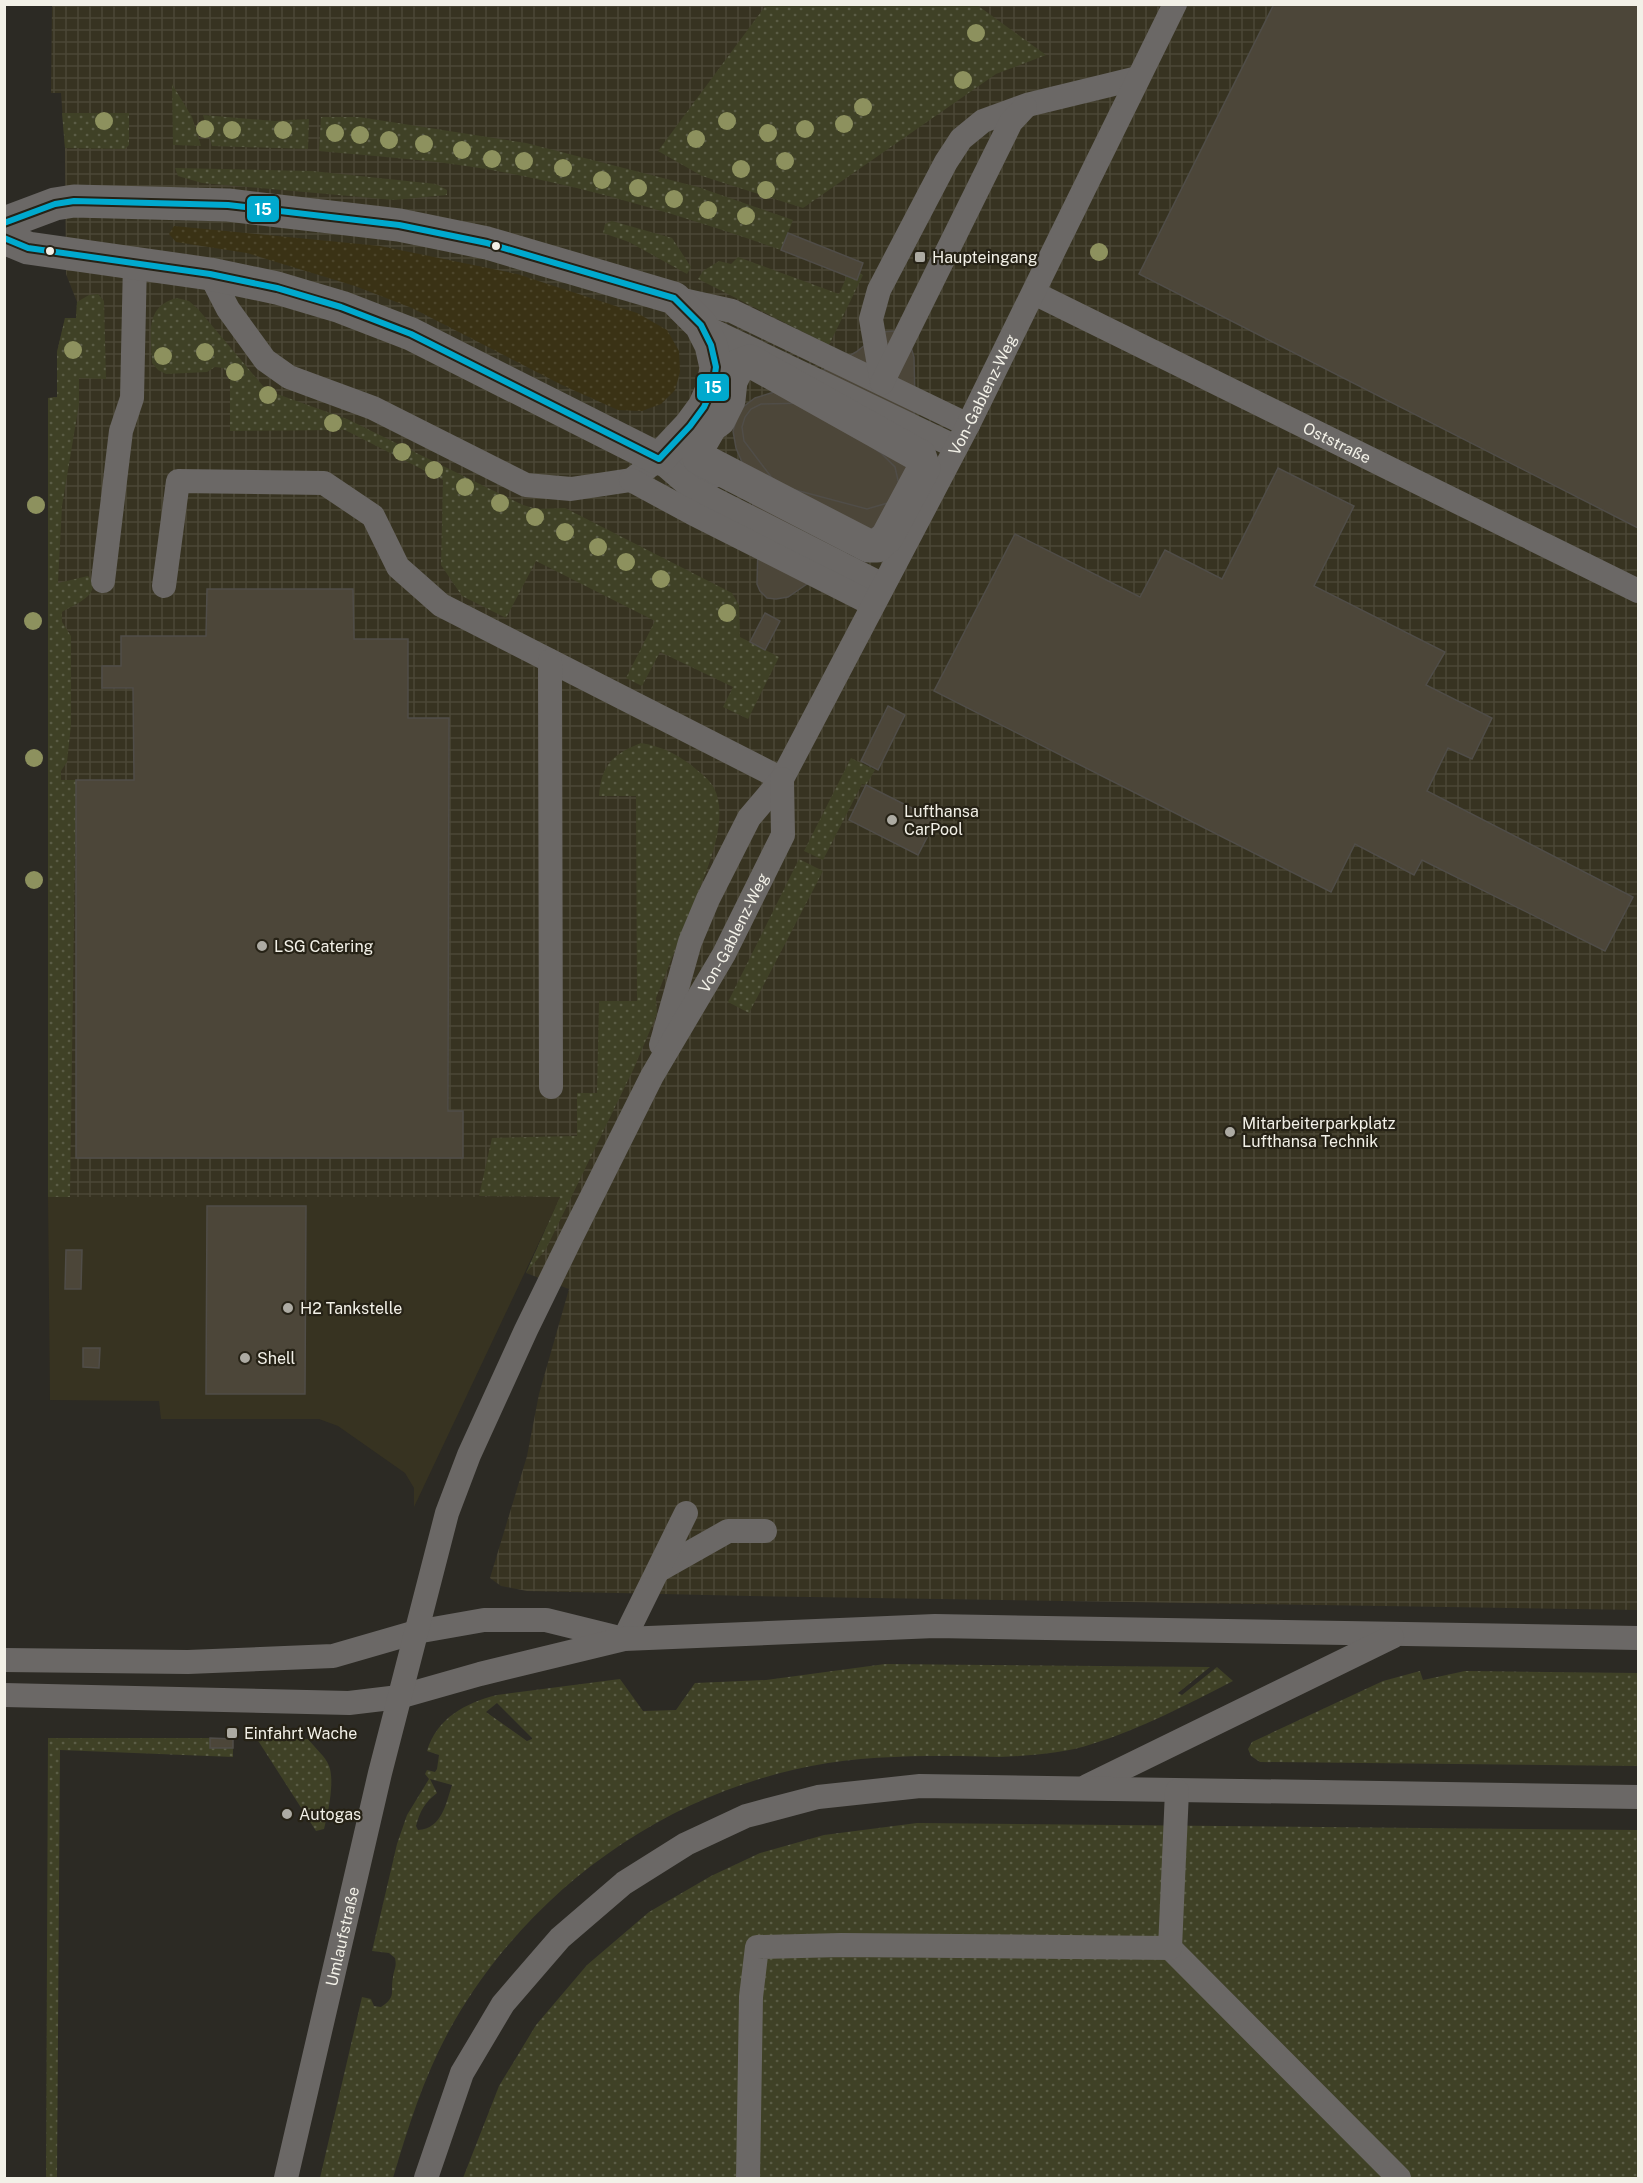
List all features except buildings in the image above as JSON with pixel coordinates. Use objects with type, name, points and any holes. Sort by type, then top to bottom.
[{"type":"street","points":[[4,223],[55,204],[74,201],[228,205],[399,225],[487,243],[674,298],[701,325],[711,345],[716,367],[713,387],[704,407],[690,426],[659,459],[411,334],[341,307],[277,288],[210,274],[28,248],[4,238]]},
{"type":"street","points":[[750,361],[920,456],[924,462],[924,468],[887,537],[876,546],[869,546],[699,458],[697,450],[711,426],[719,420],[729,400],[731,381],[739,365],[750,361]]},
{"type":"lane","name":"Von-Gablenz-Weg","points":[[652,1076],[690,942],[708,899],[749,818],[782,779],[968,425],[1175,4]]},
{"type":"lane","points":[[882,383],[871,319],[879,290],[935,182],[961,139],[983,121],[1027,105],[1138,78]]},
{"type":"lane","points":[[882,383],[1011,122],[1027,105]]},
{"type":"lane","points":[[103,581],[121,431],[132,398],[135,262]]},
{"type":"lane","points":[[210,274],[228,309],[265,360],[289,376],[373,408],[526,485],[571,489],[631,480],[659,459]]},
{"type":"lane","name":"Oststraße","points":[[1034,293],[1638,591]]},
{"type":"lane","points":[[674,298],[732,311],[968,425]]},
{"type":"lane","points":[[701,325],[956,447]]},
{"type":"lane","points":[[659,459],[681,508]]},
{"type":"lane","points":[[659,459],[690,487],[883,585]]},
{"type":"lane","points":[[631,480],[681,508],[883,585]]},
{"type":"lane","points":[[164,585],[178,481],[324,483],[373,516],[398,567],[441,605],[782,779]]},
{"type":"lane","points":[[550,661],[551,1087]]},
{"type":"lane","name":"Von-Gablenz-Weg","points":[[416,1632],[447,1513],[469,1455],[526,1330],[652,1076],[724,954],[783,835],[782,779]]},
{"type":"lane","points":[[624,1639],[686,1513]]},
{"type":"lane","points":[[659,1569],[728,1532],[765,1532]]},
{"type":"lane","points":[[4,1660],[188,1662],[333,1656],[416,1632],[484,1620],[546,1620],[624,1639]]},
{"type":"lane","points":[[4,1695],[349,1703],[399,1697],[480,1674],[624,1639],[935,1626],[1638,1638]]},
{"type":"lane","name":"Umlaufstraße","points":[[286,2178],[416,1632]]},
{"type":"lane","points":[[1082,1788],[1397,1634]]},
{"type":"lane","points":[[426,2178],[462,2073],[503,2004],[560,1938],[624,1883],[686,1844],[746,1816],[818,1797],[920,1786],[1638,1797]]},
{"type":"lane","points":[[1170,1948],[1178,1791]]},
{"type":"lane","points":[[748,2178],[751,1997],[757,1947],[841,1945],[1170,1948],[1399,2178]]},
{"type":"shaded area","points":[[52,5],[1638,5],[1638,1610],[751,1596],[527,1591],[501,1586],[490,1578],[527,1456],[539,1394],[569,1289],[526,1273],[560,1197],[48,1197],[48,398],[57,397],[57,352],[65,318],[76,318],[77,302],[66,274],[65,148],[61,93],[51,93]]},
{"type":"shaded area","points":[[561,1196],[414,1507],[414,1488],[405,1473],[338,1426],[319,1419],[161,1419],[159,1401],[50,1400],[48,1197]]},
{"type":"green space","points":[[766,5],[977,5],[1046,55],[996,74],[803,208],[702,176],[658,151]]},
{"type":"green space","points":[[172,84],[192,117],[201,146],[173,145]]},
{"type":"green space","points":[[62,113],[129,113],[129,145],[125,149],[65,148]]},
{"type":"green space","points":[[203,115],[275,121],[309,119],[308,149],[212,146]]},
{"type":"green space","points":[[321,117],[359,117],[526,143],[698,187],[793,220],[781,250],[648,207],[547,181],[465,166],[319,151]]},
{"type":"green space","points":[[175,168],[312,171],[436,184],[447,190],[447,195],[394,200],[202,183],[178,176]]},
{"type":"green space","points":[[612,221],[672,238],[691,267],[687,274],[629,242],[603,233],[605,224]]},
{"type":"green space","points":[[738,257],[839,294],[847,276],[859,273],[863,275],[829,345],[698,279],[703,271],[719,261],[731,264]]},
{"type":"green space","points":[[98,294],[104,301],[106,379],[79,378],[79,404],[62,506],[58,583],[88,576],[93,588],[86,598],[62,612],[62,622],[71,636],[71,725],[67,762],[61,771],[61,780],[76,780],[70,1197],[48,1197],[48,398],[57,397],[57,352],[65,318],[76,318],[77,302],[89,295]]},
{"type":"green space","points":[[177,298],[189,301],[198,309],[263,386],[277,394],[347,419],[523,505],[537,509],[565,508],[732,593],[739,605],[740,637],[779,657],[748,719],[723,707],[733,687],[660,652],[642,686],[626,678],[655,621],[536,561],[506,618],[462,596],[441,565],[443,480],[345,430],[230,431],[230,376],[223,368],[215,367],[207,372],[166,374],[152,363],[151,332],[154,315],[166,302]]},
{"type":"green space","points":[[641,743],[673,754],[704,775],[714,788],[718,801],[718,832],[703,880],[656,998],[657,1014],[634,1068],[546,1249],[526,1273],[560,1197],[479,1196],[492,1138],[577,1136],[577,1093],[597,1093],[599,1001],[637,1001],[636,796],[599,796],[602,776],[610,762],[616,756]]},
{"type":"green space","points":[[851,758],[875,770],[866,785],[862,784],[823,860],[804,851]]},
{"type":"green space","points":[[799,859],[823,871],[749,1013],[728,1002]]},
{"type":"green space","points":[[885,1664],[1210,1667],[1178,1693],[1182,1695],[1217,1667],[1233,1681],[1146,1724],[1083,1747],[1012,1757],[894,1757],[828,1763],[770,1776],[715,1795],[662,1820],[613,1850],[567,1886],[525,1926],[487,1971],[455,2020],[435,2058],[412,2117],[393,2178],[320,2178],[362,1997],[371,1999],[374,2006],[381,2007],[392,1994],[395,1958],[389,1953],[372,1951],[397,1844],[407,1815],[429,1779],[425,1774],[427,1770],[435,1772],[437,1769],[439,1755],[427,1751],[438,1729],[445,1721],[474,1702],[497,1695],[620,1679],[643,1711],[676,1710],[695,1683],[766,1680]],"holes":[[[497,1703],[532,1738],[532,1739],[527,1741],[486,1712]],[[430,1779],[452,1785],[438,1820],[426,1829],[418,1830],[416,1826],[421,1811],[437,1793]]]},
{"type":"green space","points":[[1420,1671],[1423,1680],[1465,1671],[1638,1673],[1638,1766],[1260,1762],[1251,1756],[1248,1749],[1252,1742],[1383,1681]]},
{"type":"green space","points":[[48,1738],[210,1738],[210,1748],[233,1748],[233,1757],[60,1750],[57,2178],[46,2178]]},
{"type":"green space","points":[[257,1739],[308,1739],[325,1759],[331,1772],[331,1788],[324,1829],[316,1831]]},
{"type":"green space","points":[[917,1823],[1638,1830],[1638,2178],[463,2178],[499,2086],[536,2025],[587,1965],[649,1912],[711,1876],[760,1853],[824,1835]]},
{"type":"sand","points":[[174,226],[380,246],[517,274],[637,313],[667,330],[679,351],[680,372],[675,390],[661,404],[642,411],[618,410],[562,385],[412,308],[355,286],[247,253],[176,242],[169,234]]},
{"type":"transit line","name":"15","points":[[4,223],[55,204],[74,201],[228,205],[399,225],[487,243],[674,298],[701,325],[711,345],[716,367],[713,387],[704,407],[690,426],[659,459],[411,334],[341,307],[277,288],[210,274],[28,248],[4,238]]},
{"type":"place","name":"Haupteingang","points":[[920,257]]},
{"type":"place","name":"Lufthansa CarPool","points":[[892,820]]},
{"type":"place","name":"LSG Catering","points":[[262,946]]},
{"type":"place","name":"Mitarbeiterparkplatz Lufthansa Technik","points":[[1230,1132]]},
{"type":"place","name":"H2 Tankstelle","points":[[288,1308]]},
{"type":"place","name":"Shell","points":[[245,1358]]},
{"type":"place","name":"Einfahrt Wache","points":[[232,1733]]},
{"type":"place","name":"Autogas","points":[[287,1814]]}]
